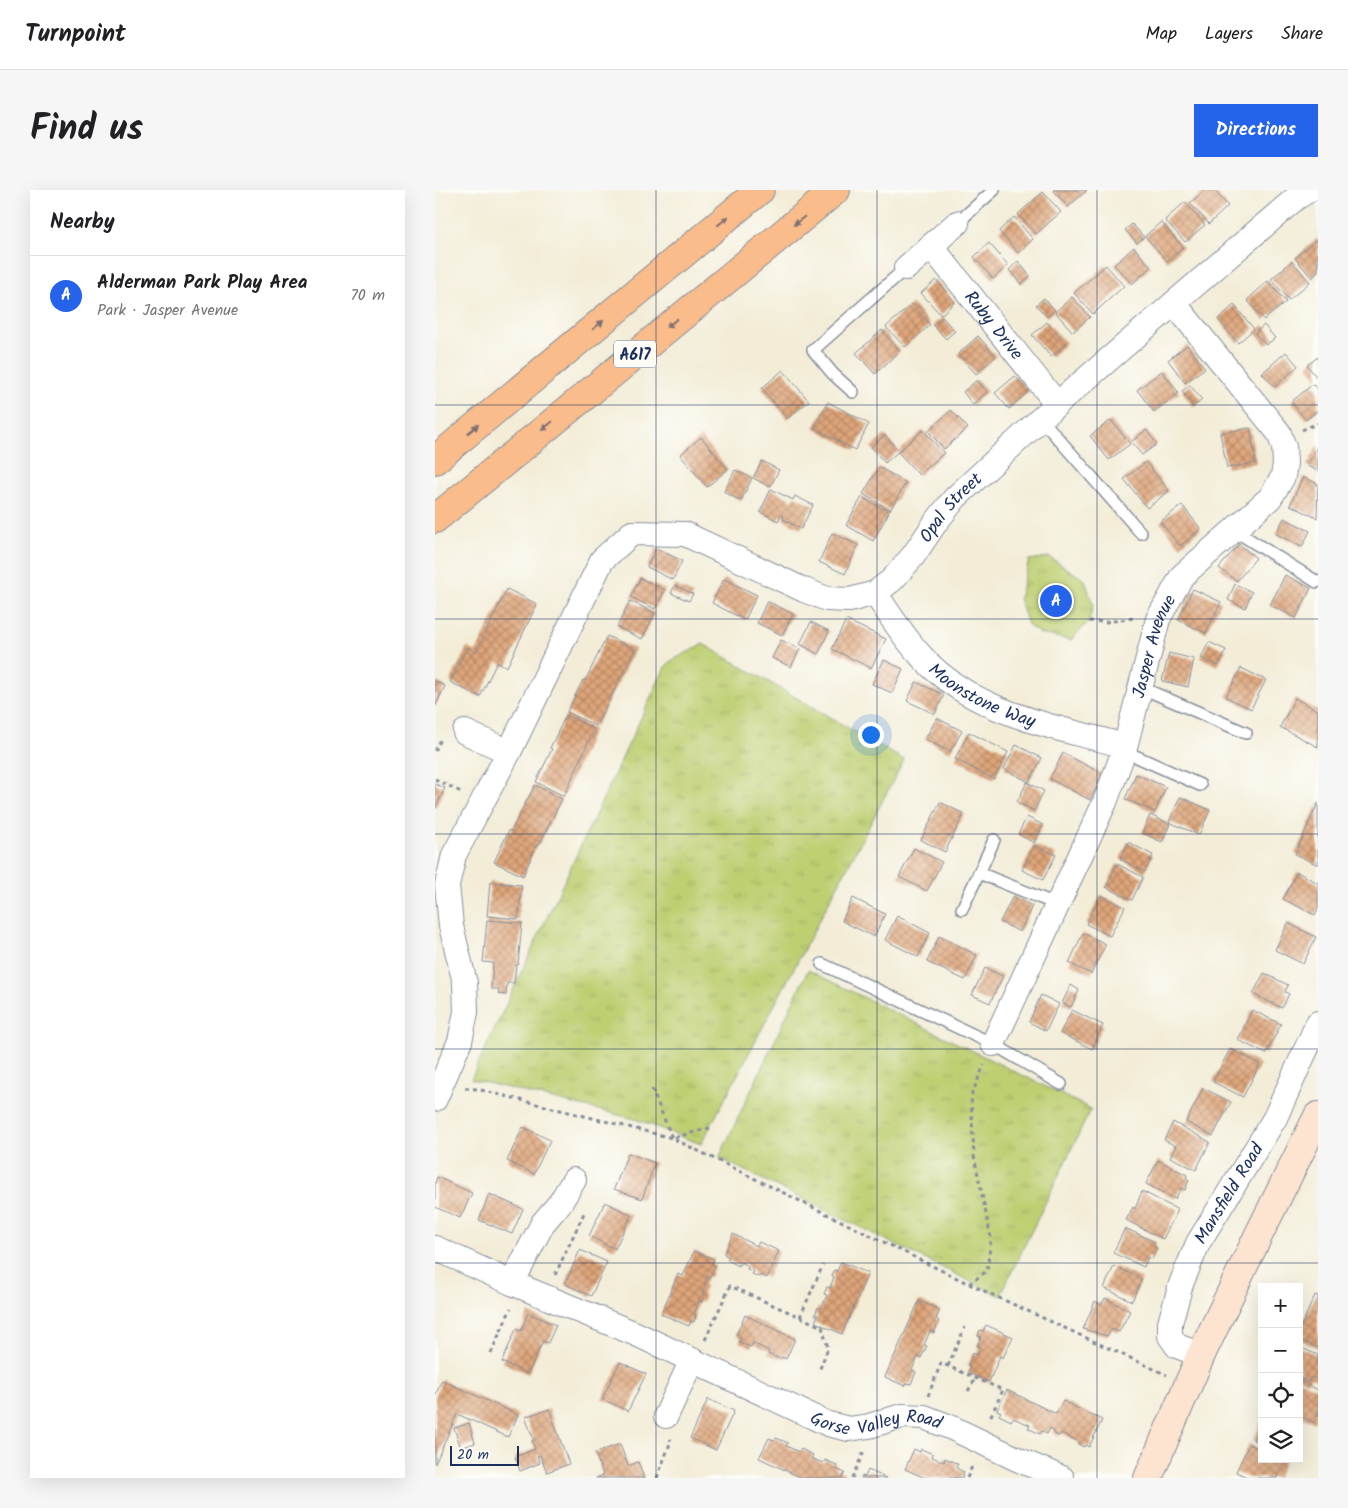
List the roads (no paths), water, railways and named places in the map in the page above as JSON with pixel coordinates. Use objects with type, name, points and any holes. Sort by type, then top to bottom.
[{"type":"highway","name":"A617","points":[[435,460],[760,190]]},
{"type":"highway","name":"A617","points":[[435,519],[837,190]]},
{"type":"main road","points":[[1148,1478],[1201,1355],[1318,1116]]},
{"type":"street","name":"Opal Street","points":[[438,1092],[461,1041],[466,1012],[465,983],[443,928],[447,885],[454,855],[509,752],[602,560],[632,533],[685,534],[803,590],[827,599],[850,600],[875,593],[892,580],[913,556],[955,498],[1049,411],[1296,198],[1309,190]]},
{"type":"street","points":[[906,268],[957,223]]},
{"type":"street","name":"Ruby Drive","points":[[931,246],[1049,411]]},
{"type":"street","name":"Jasper Avenue","points":[[993,1044],[1105,802],[1124,748],[1158,619],[1182,576],[1270,498],[1283,476],[1285,463],[1284,447],[1279,432],[1174,303]]},
{"type":"street","name":"Moonstone Way","points":[[875,593],[903,635],[923,659],[954,686],[987,705],[1124,748]]},
{"type":"street","points":[[465,732],[509,752]]},
{"type":"street","name":"Mansfield Road","points":[[1201,1355],[1177,1346],[1170,1336],[1170,1323],[1181,1284],[1198,1244],[1275,1118],[1318,1023]]},
{"type":"street","points":[[516,1285],[543,1223],[560,1203],[574,1180]]},
{"type":"street","name":"Gorse Valley Road","points":[[435,1248],[516,1285],[636,1334],[828,1424],[849,1429],[869,1426],[902,1416],[924,1417],[1062,1478]]},
{"type":"street","points":[[667,1416],[693,1361]]},
{"type":"lane","points":[[957,223],[995,190]]},
{"type":"lane","points":[[853,392],[833,374],[813,350],[906,268]]},
{"type":"lane","points":[[1049,411],[1141,533]]},
{"type":"lane","points":[[1234,530],[1317,582]]},
{"type":"lane","points":[[1140,688],[1246,733]]},
{"type":"lane","points":[[1124,748],[1200,785]]},
{"type":"lane","points":[[962,909],[994,840]]},
{"type":"lane","points":[[979,873],[1058,905]]},
{"type":"lane","points":[[822,964],[993,1044],[1061,1084]]},
{"type":"place","name":"Alderman Park Play Area","points":[[1056,601]]}]
